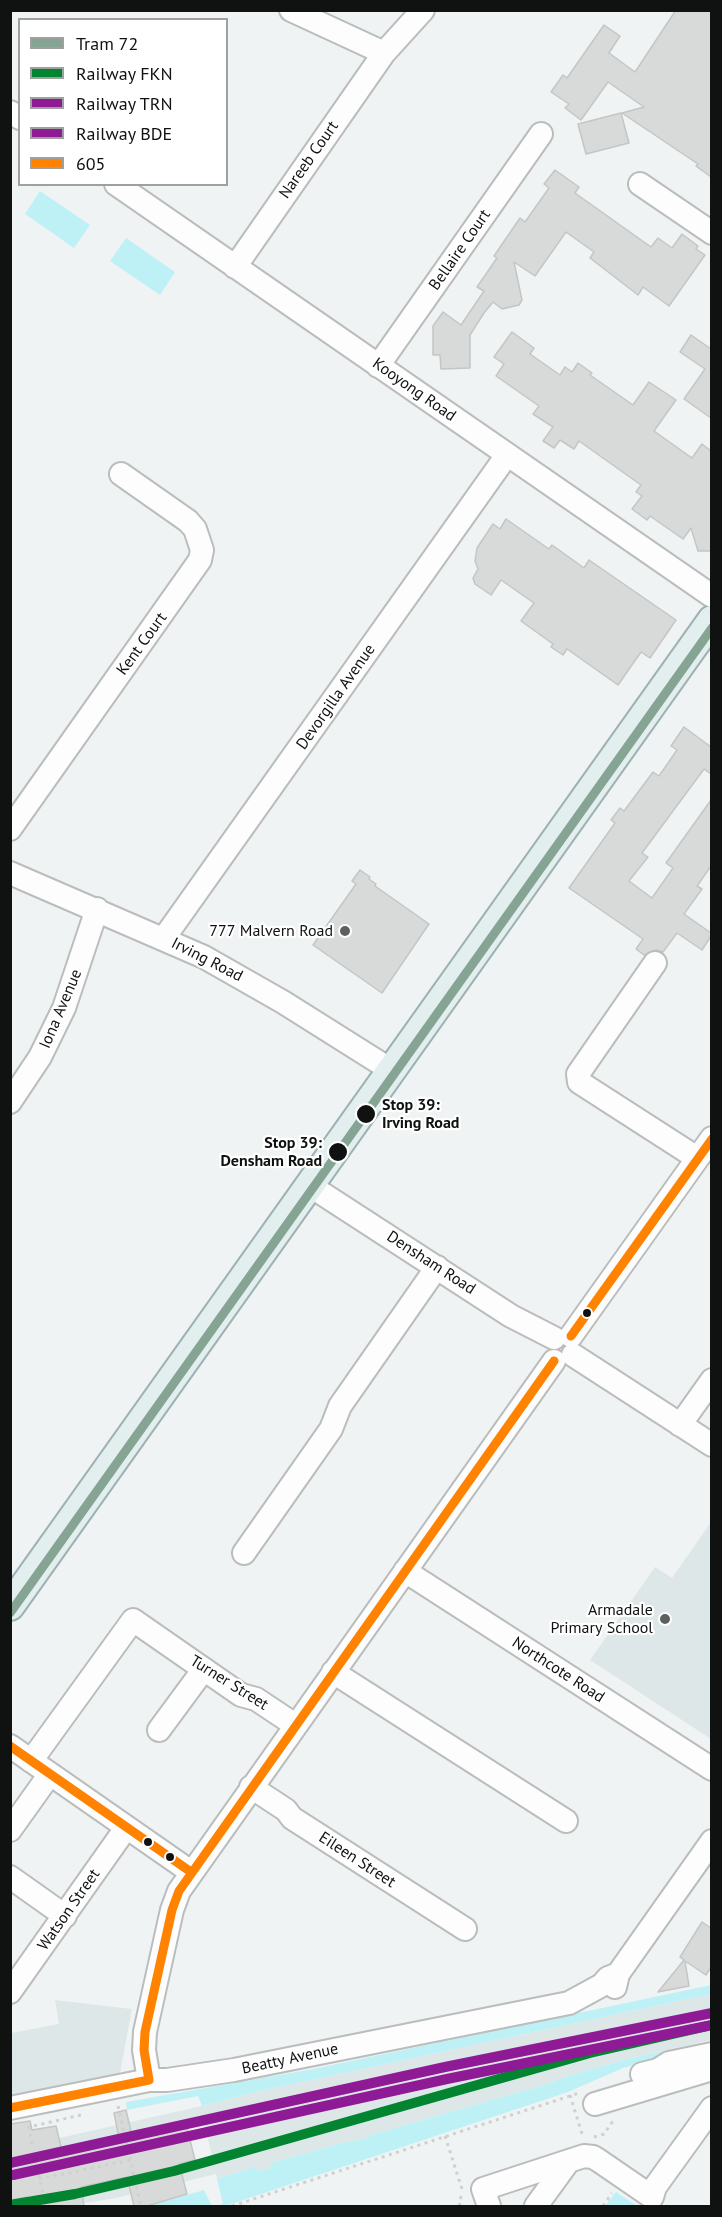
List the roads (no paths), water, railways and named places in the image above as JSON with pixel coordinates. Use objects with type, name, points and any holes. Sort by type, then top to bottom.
[{"type":"main road","points":[[10,1606],[711,620]]},
{"type":"street","points":[[291,10],[384,53]]},
{"type":"street","name":"Nareeb Court","points":[[235,267],[384,53],[423,10]]},
{"type":"street","name":"Bellaire Court","points":[[378,366],[541,134]]},
{"type":"street","points":[[640,184],[711,233]]},
{"type":"street","name":"Kooyong Road","points":[[119,186],[711,596]]},
{"type":"street","name":"Devorgilla Avenue","points":[[164,938],[507,455]]},
{"type":"street","name":"Kent Court","points":[[10,829],[200,560],[202,550],[195,529],[188,521],[121,474]]},
{"type":"street","name":"Irving Road","points":[[10,873],[98,909],[204,957],[391,1070]]},
{"type":"street","name":"Iona Avenue","points":[[10,1102],[40,1057],[64,1008],[98,909]]},
{"type":"street","points":[[655,963],[578,1074],[579,1082],[697,1158]]},
{"type":"street","points":[[149,2080],[144,2050],[147,2022],[171,1910],[191,1872],[711,1138]]},
{"type":"street","name":"Densham Road","points":[[309,1185],[711,1445]]},
{"type":"street","points":[[244,1553],[331,1429],[340,1406],[437,1267]]},
{"type":"street","points":[[680,1425],[711,1380]]},
{"type":"street","name":"Northcote Road","points":[[405,1571],[711,1769]]},
{"type":"street","name":"Turner Street","points":[[31,1761],[133,1620],[242,1695],[256,1699],[295,1725]]},
{"type":"street","points":[[159,1730],[204,1669]]},
{"type":"street","points":[[333,1672],[566,1821]]},
{"type":"street","points":[[10,1746],[191,1872]]},
{"type":"street","points":[[10,1830],[50,1774]]},
{"type":"street","name":"Eileen Street","points":[[251,1787],[286,1810],[292,1818],[465,1929]]},
{"type":"street","name":"Watson Street","points":[[10,1992],[126,1828]]},
{"type":"street","name":"Beatty Avenue","points":[[10,2108],[149,2080],[167,2080],[234,2070],[569,2003],[581,2007],[597,1995],[608,1978],[618,1974],[711,1841]]},
{"type":"street","points":[[10,1877],[65,1916]]},
{"type":"street","points":[[595,2104],[654,2076],[669,2063],[711,2054]]},
{"type":"street","points":[[654,2076],[711,2069]]},
{"type":"street","points":[[654,2202],[655,2187],[711,2108]]},
{"type":"street","points":[[489,2206],[483,2189],[579,2159],[598,2160],[654,2202]]},
{"type":"street","points":[[536,2206],[579,2159]]},
{"type":"tram line","name":"72","points":[[10,1613],[712,628]]},
{"type":"rail line","name":"TRN","points":[[10,2163],[445,2067],[712,2013]]},
{"type":"rail line","name":"FKN","points":[[10,2205],[75,2194],[174,2171],[590,2053],[712,2025]]},
{"type":"rail line","name":"BDE","points":[[13,2175],[447,2079],[712,2025]]},
{"type":"place","name":"777 Malvern Road","points":[[345,931]]},
{"type":"place","name":"Stop 39: Irving Road","points":[[366,1114]]},
{"type":"place","name":"Stop 39: Densham Road","points":[[338,1152]]},
{"type":"place","name":"Armadale Primary School","points":[[665,1619]]}]
